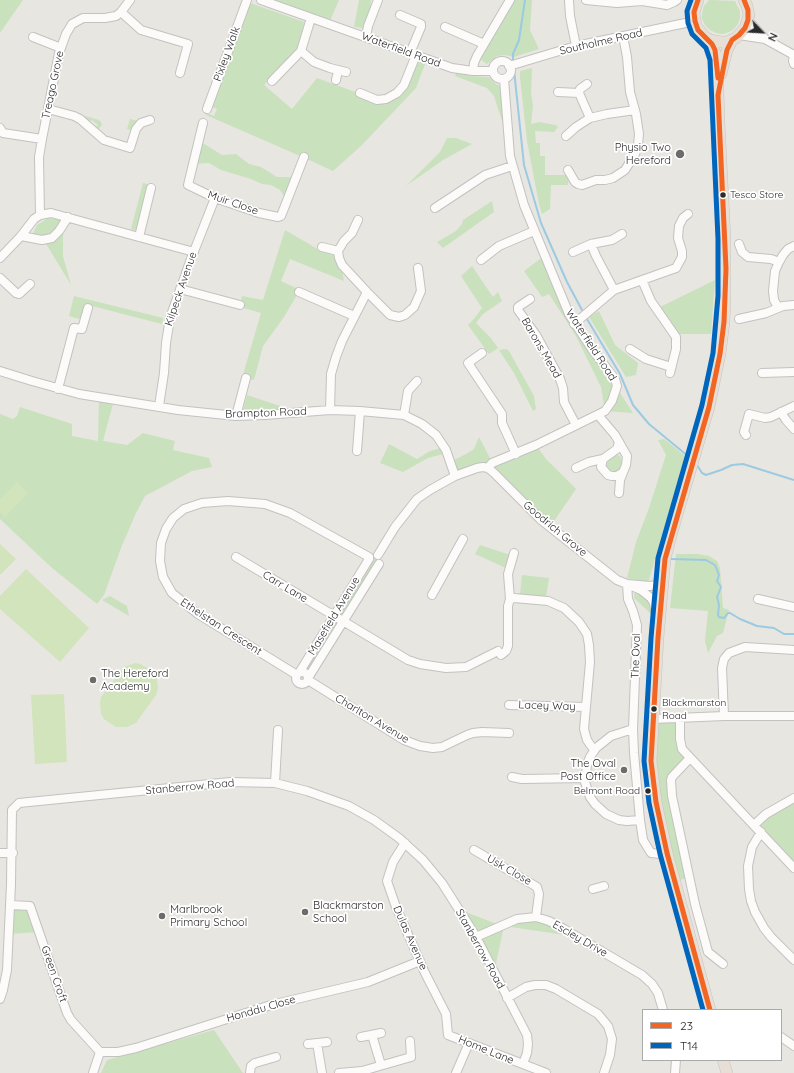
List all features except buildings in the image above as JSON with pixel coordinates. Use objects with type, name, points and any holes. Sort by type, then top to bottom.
[{"type":"highway","points":[[698,0],[694,12],[695,21],[698,30],[712,44],[717,59],[719,136],[725,239],[726,282],[724,322],[720,354],[709,407],[665,559],[658,638],[651,761],[653,785],[667,853],[710,1009]]},
{"type":"highway","points":[[705,37],[715,41],[726,42],[736,37],[745,28],[748,20],[746,0]]},
{"type":"highway","points":[[718,95],[724,63],[736,37]]},
{"type":"highway","points":[[723,1061],[727,1073]]},
{"type":"street","points":[[130,0],[121,12],[141,30],[188,44],[180,73]]},
{"type":"street","name":"Pixley Walk","points":[[207,108],[247,0]]},
{"type":"street","points":[[261,0],[311,18],[301,51],[272,81]]},
{"type":"street","points":[[366,37],[368,26],[378,0]]},
{"type":"street","points":[[473,71],[476,56],[510,0]]},
{"type":"street","points":[[574,0],[569,0],[570,16],[576,46]]},
{"type":"street","points":[[586,0],[604,2],[629,1],[667,5],[677,0]]},
{"type":"street","name":"Treago Grove","points":[[40,215],[39,157],[61,48],[69,29],[77,21],[83,18],[112,18],[121,12]]},
{"type":"street","points":[[360,93],[377,100],[386,99],[397,92],[404,85],[421,24],[400,15]]},
{"type":"street","name":"Waterfield Road","points":[[311,18],[452,68],[473,71],[493,71]]},
{"type":"street","points":[[748,20],[765,39],[794,55],[794,64]]},
{"type":"street","name":"Southolme Road","points":[[509,66],[576,46],[695,21]]},
{"type":"street","points":[[445,27],[484,44]]},
{"type":"street","points":[[568,170],[575,182],[582,185],[596,180],[613,178],[625,170],[632,161],[638,145],[639,134],[630,92],[627,57],[623,36]]},
{"type":"street","points":[[33,37],[61,48]]},
{"type":"street","points":[[736,37],[765,39]]},
{"type":"street","points":[[301,51],[314,62],[342,71],[336,80]]},
{"type":"street","points":[[499,62],[505,62],[509,66],[510,74],[504,79],[498,78],[494,75],[493,71],[494,65],[499,62]]},
{"type":"street","name":"Waterfield Road","points":[[372,557],[417,499],[455,476],[477,468],[488,468],[492,463],[516,454],[598,415],[605,411],[612,401],[617,386],[615,379],[574,324],[524,205],[512,166],[508,140],[504,79]]},
{"type":"street","points":[[579,93],[580,89],[587,84]]},
{"type":"street","points":[[558,92],[579,93]]},
{"type":"street","points":[[579,93],[590,118]]},
{"type":"street","points":[[48,109],[74,116],[86,124],[100,138],[130,148],[136,129],[141,123],[150,120]]},
{"type":"street","points":[[566,136],[590,118],[635,110]]},
{"type":"street","name":"Muir Close","points":[[203,123],[188,185],[215,198],[259,213],[278,217],[281,216],[304,157]]},
{"type":"street","points":[[1,132],[42,139]]},
{"type":"street","points":[[434,208],[485,175],[512,166]]},
{"type":"street","points":[[139,236],[151,188]]},
{"type":"street","name":"Kilpeck Avenue","points":[[159,406],[164,373],[168,327],[180,289],[215,198]]},
{"type":"street","points":[[0,258],[21,236],[29,224],[40,215],[51,213],[194,252]]},
{"type":"street","points":[[574,324],[614,290],[676,268],[682,257],[682,251],[678,238],[680,222],[688,214]]},
{"type":"street","points":[[21,236],[42,240],[52,238],[59,231],[68,217]]},
{"type":"street","points":[[358,220],[352,233],[344,241],[338,251],[339,258],[342,265],[390,315],[399,317],[405,315],[414,307],[421,291],[418,268]]},
{"type":"street","points":[[481,260],[499,246],[534,231]]},
{"type":"street","points":[[573,252],[591,244],[612,240],[622,234]]},
{"type":"street","points":[[591,244],[614,290]]},
{"type":"street","points":[[738,244],[742,252],[748,257],[771,259],[778,262]]},
{"type":"street","points":[[778,307],[774,300],[773,291],[775,271],[783,254],[794,246]]},
{"type":"street","points":[[322,247],[338,251]]},
{"type":"street","points":[[0,278],[19,294],[30,284]]},
{"type":"street","points":[[630,349],[646,359],[671,370],[676,349],[676,337],[651,301],[642,280]]},
{"type":"street","points":[[180,289],[240,305]]},
{"type":"street","points":[[299,292],[354,316]]},
{"type":"street","points":[[330,410],[331,374],[342,341],[367,292]]},
{"type":"street","name":"Barons Mead","points":[[530,299],[518,307],[518,310],[536,335],[560,378],[563,388],[564,402],[576,425]]},
{"type":"street","points":[[739,319],[766,313],[778,307],[794,305]]},
{"type":"street","points":[[58,389],[74,328],[82,329],[88,308]]},
{"type":"street","points":[[482,353],[468,363],[502,414],[502,424],[516,454]]},
{"type":"street","name":"Brampton Road","points":[[0,371],[58,389],[178,410],[236,416],[330,410],[404,415],[422,424],[436,435],[446,450],[455,476]]},
{"type":"street","points":[[762,373],[794,372]]},
{"type":"street","points":[[236,416],[246,378]]},
{"type":"street","points":[[404,415],[408,392],[417,381]]},
{"type":"street","points":[[746,435],[744,432],[749,414],[765,418],[771,417],[794,406]]},
{"type":"street","points":[[357,451],[360,411]]},
{"type":"street","points":[[781,412],[794,429]]},
{"type":"street","points":[[598,415],[619,442],[627,456],[626,465],[620,480],[619,493]]},
{"type":"street","points":[[576,468],[589,462],[602,459],[617,449],[619,442]]},
{"type":"street","points":[[602,459],[601,468],[608,475],[617,476],[623,472]]},
{"type":"street","name":"Goodrich Grove","points":[[488,468],[540,519],[617,580],[641,590],[652,598],[654,603],[658,638]]},
{"type":"street","name":"Ethelstan Crescent","points":[[308,679],[305,673],[298,674],[198,614],[172,594],[163,576],[160,562],[161,543],[166,529],[173,518],[184,509],[202,503],[228,501],[265,504],[290,513],[372,557],[369,562],[372,565],[379,564]]},
{"type":"street","points":[[432,594],[463,539]]},
{"type":"street","points":[[514,553],[508,574],[510,599],[534,600],[555,604],[572,614],[584,628],[590,653],[585,734],[589,744],[594,750]]},
{"type":"street","name":"Carr Lane","points":[[236,557],[408,660],[420,664],[446,668],[466,667],[506,650],[508,646],[508,606],[510,599]]},
{"type":"street","name":"Masefield Avenue","points":[[298,674],[372,557]]},
{"type":"street","name":"Masefield Avenue","points":[[308,679],[379,564]]},
{"type":"street","name":"Goodrich Grove","points":[[627,584],[650,586],[663,584]]},
{"type":"street","name":"The Oval","points":[[627,584],[628,598],[634,611],[637,625],[633,729],[640,820],[644,840],[651,853],[667,853]]},
{"type":"street","points":[[758,599],[794,607]]},
{"type":"street","points":[[724,716],[722,668],[724,660],[729,653],[745,647],[794,650]]},
{"type":"street","name":"Charlton Avenue","points":[[308,679],[404,740],[420,746],[433,748],[442,746],[467,735],[482,732],[509,733]]},
{"type":"street","name":"Lacey Way","points":[[509,705],[586,708]]},
{"type":"street","points":[[653,719],[724,716],[794,716]]},
{"type":"street","points":[[680,718],[682,749],[793,865]]},
{"type":"street","points":[[633,729],[611,736],[604,740],[594,750],[587,765],[585,778],[590,797],[606,814],[619,820],[640,820]]},
{"type":"street","points":[[275,783],[278,730]]},
{"type":"street","points":[[690,758],[672,777],[672,796],[695,904],[708,952],[723,964]]},
{"type":"street","points":[[512,777],[522,780],[585,778]]},
{"type":"street","name":"Stanberrow Road","points":[[13,853],[12,810],[19,804],[230,782],[275,783],[307,791],[349,806],[374,820],[405,843],[423,860],[442,883],[476,937],[527,1035],[527,1053],[523,1064]]},
{"type":"street","points":[[754,825],[766,814],[794,798]]},
{"type":"street","points":[[761,832],[752,847],[748,866],[751,901],[764,928],[794,960]]},
{"type":"street","name":"Dulas Avenue","points":[[405,843],[393,862],[387,881],[396,907],[446,1014],[448,1035]]},
{"type":"street","name":"Usk Close","points":[[474,850],[538,887],[539,894],[536,917]]},
{"type":"street","points":[[0,853],[13,853],[7,970],[4,990],[0,999]]},
{"type":"street","points":[[593,888],[604,886]]},
{"type":"street","name":"Green Croft","points":[[10,905],[30,906],[67,1013],[71,1020],[100,1052]]},
{"type":"street","name":"Escley Drive","points":[[476,937],[517,919],[536,917],[549,921],[642,975],[652,984],[658,993],[663,1009]]},
{"type":"street","name":"Honddu Close","points":[[100,1052],[118,1052],[136,1048],[271,1005],[368,982],[420,961]]},
{"type":"street","points":[[507,998],[526,987],[546,985],[556,989],[598,1014],[608,1026],[612,1039],[610,1055],[604,1073]]},
{"type":"street","points":[[360,1037],[381,1033]]},
{"type":"street","points":[[372,1035],[381,1065]]},
{"type":"street","name":"Home Lane","points":[[448,1035],[546,1073]]},
{"type":"street","points":[[782,1038],[794,1046]]},
{"type":"street","points":[[339,1073],[362,1071],[411,1057],[410,1041]]},
{"type":"street","points":[[308,1044],[327,1042]]},
{"type":"street","points":[[317,1043],[322,1073]]},
{"type":"street","points":[[456,1073],[469,1043]]},
{"type":"street","points":[[93,1073],[100,1052]]},
{"type":"street","points":[[250,1073],[251,1066],[255,1063],[276,1057]]},
{"type":"street","points":[[675,1073],[676,1061]]},
{"type":"green space","points":[[0,0],[23,0],[0,33]]},
{"type":"green space","points":[[261,0],[339,0],[329,23]]},
{"type":"green space","points":[[359,0],[371,0],[370,10],[363,28],[354,27]]},
{"type":"green space","points":[[515,0],[532,0],[530,30],[539,49],[514,57],[505,55],[497,56],[487,64],[481,60],[483,53]]},
{"type":"green space","points":[[709,0],[735,1],[740,11],[740,18],[734,29],[723,34],[710,30],[705,25],[702,19],[702,13],[704,6]]},
{"type":"green space","points":[[250,3],[304,22],[298,49],[264,85],[292,109],[317,78],[377,100],[397,93],[416,55],[427,59],[416,88],[362,145],[333,171],[206,115],[207,113],[214,116],[217,109],[212,107]]},
{"type":"green space","points":[[532,68],[531,93],[533,106],[531,124],[539,122],[556,125],[558,127],[554,132],[535,131],[536,143],[540,143],[540,156],[545,156],[545,175],[569,175],[568,185],[551,185],[550,209],[542,214],[527,141],[520,77],[520,71]]},
{"type":"green space","points":[[456,73],[489,77],[499,86],[503,85],[503,124],[494,96],[487,88],[455,76]]},
{"type":"green space","points":[[79,116],[99,120],[102,125],[97,131],[94,129],[98,125],[92,120],[88,122]]},
{"type":"green space","points":[[130,119],[138,121],[135,131],[127,129]]},
{"type":"green space","points":[[447,138],[456,138],[472,144],[443,160],[406,186],[440,152]]},
{"type":"green space","points":[[198,140],[222,155],[236,154],[249,164],[261,167],[277,177],[296,177],[287,200],[280,190],[271,185],[262,184],[221,170],[209,163],[193,164]]},
{"type":"green space","points":[[143,183],[151,185],[139,231],[131,229]]},
{"type":"green space","points":[[492,201],[494,212],[443,248],[437,242],[456,231],[462,224],[463,220]]},
{"type":"green space","points":[[48,218],[61,220],[53,233],[48,237],[32,236],[37,225]]},
{"type":"green space","points":[[285,230],[321,251],[333,255],[342,271],[344,281],[290,259],[281,281],[300,290],[284,317],[263,346],[254,380],[242,378],[261,313],[240,307],[242,296],[263,300]]},
{"type":"green space","points":[[63,232],[63,256],[71,285],[45,242],[56,239]]},
{"type":"green space","points":[[544,256],[569,314],[633,413],[605,411],[601,387],[576,336],[549,294],[542,297],[524,271]]},
{"type":"green space","points":[[472,266],[493,297],[498,292],[502,301],[483,314],[476,323],[490,337],[498,348],[489,354],[468,325],[482,308],[461,276]]},
{"type":"green space","points":[[715,280],[711,334],[679,334],[660,307]]},
{"type":"green space","points":[[74,296],[163,318],[162,324],[88,305],[83,320],[69,316]]},
{"type":"green space","points":[[599,311],[615,345],[638,363],[636,375],[626,377],[589,317]]},
{"type":"green space","points":[[506,349],[509,351],[534,396],[536,409],[533,411],[514,373],[499,350]]},
{"type":"green space","points":[[247,395],[289,409],[243,411]]},
{"type":"green space","points":[[99,397],[114,400],[103,441],[127,445],[143,433],[175,441],[173,450],[209,458],[212,467],[192,471],[145,496],[121,548],[104,595],[97,604],[52,568],[0,519],[0,414],[13,419],[17,416],[20,407],[72,424],[72,436],[98,441]]},
{"type":"green space","points":[[479,437],[492,462],[536,445],[546,459],[576,489],[550,527],[488,468],[455,476],[450,462],[474,449]]},
{"type":"green space","points":[[664,439],[685,456],[648,583],[627,578],[636,542],[649,508],[666,455],[658,440]]},
{"type":"green space","points":[[389,444],[417,459],[430,451],[444,447],[447,453],[428,458],[403,472],[380,463]]},
{"type":"green space","points":[[616,455],[620,456],[622,461],[621,468],[618,472],[613,473],[607,471],[605,468],[609,459]]},
{"type":"green space","points":[[17,482],[28,493],[5,517],[0,512],[0,499]]},
{"type":"green space","points":[[0,544],[16,559],[0,575]]},
{"type":"green space","points":[[480,545],[510,555],[506,568],[475,554]]},
{"type":"green space","points":[[374,554],[380,558],[380,563],[308,680],[303,684],[297,681],[297,676],[369,557]]},
{"type":"green space","points":[[676,554],[698,554],[709,556],[717,561],[720,568],[723,608],[729,610],[723,633],[717,636],[708,653],[705,641],[708,611],[670,608]]},
{"type":"green space","points":[[26,569],[89,628],[60,662],[0,609],[0,596]]},
{"type":"green space","points":[[522,575],[549,578],[546,597],[520,594]]},
{"type":"green space","points":[[635,591],[642,594],[647,599],[651,605],[651,614],[634,598]]},
{"type":"green space","points":[[110,596],[127,606],[129,616],[102,600]]},
{"type":"green space","points":[[135,663],[153,671],[157,679],[158,689],[156,695],[136,723],[127,727],[116,727],[104,719],[101,714],[101,697],[124,667]]},
{"type":"green space","points":[[64,694],[67,762],[35,764],[31,695]]},
{"type":"green space","points":[[680,718],[679,732],[690,758],[672,777],[689,878],[674,881],[656,802],[653,719]]},
{"type":"green space","points":[[794,800],[794,869],[754,825]]},
{"type":"green space","points":[[10,905],[30,906],[39,932],[9,934]]},
{"type":"green space","points":[[458,909],[502,926],[536,917],[579,937],[504,926],[494,973]]},
{"type":"green space","points":[[214,1030],[243,1073],[101,1073],[107,1060]]},
{"type":"waterway","points":[[513,60],[513,54],[519,40],[525,0]]},
{"type":"waterway","points":[[514,70],[524,165],[541,223],[567,282],[582,310]]},
{"type":"waterway","points":[[587,319],[620,374],[633,405],[649,424],[689,457]]},
{"type":"waterway","points":[[697,465],[702,473],[706,475],[732,465],[743,464],[794,480]]},
{"type":"waterway","points":[[671,559],[706,560],[715,565],[719,575],[717,581],[721,587],[717,597],[719,617],[724,618],[728,613],[730,613],[757,626],[774,628],[784,634],[794,634]]},
{"type":"transit line","name":"T14","points":[[691,0],[687,11],[688,23],[692,34],[706,48],[710,60],[718,239],[718,296],[713,353],[702,405],[658,558],[651,638],[644,761],[649,803],[660,854],[703,1009]]},
{"type":"transit line","name":"23","points":[[698,0],[694,12],[695,21],[698,30],[712,44],[715,50],[718,78]]},
{"type":"transit line","name":"23","points":[[710,1009],[667,853],[656,802],[651,761],[658,638],[665,559],[709,407],[720,354],[724,322],[726,269],[718,95],[727,50],[732,40],[745,28],[748,20],[748,10],[744,0]]},
{"type":"place","name":"Physio Two Hereford","points":[[680,154]]},
{"type":"place","name":"Tesco Store","points":[[723,195]]},
{"type":"place","name":"The Hereford Academy","points":[[93,680]]},
{"type":"place","name":"Blackmarston Road","points":[[654,709]]},
{"type":"place","name":"The Oval Post Office","points":[[624,770]]},
{"type":"place","name":"Belmont Road","points":[[648,791]]},
{"type":"place","name":"Blackmarston School","points":[[305,912]]},
{"type":"place","name":"Marlbrook Primary School","points":[[162,916]]}]
